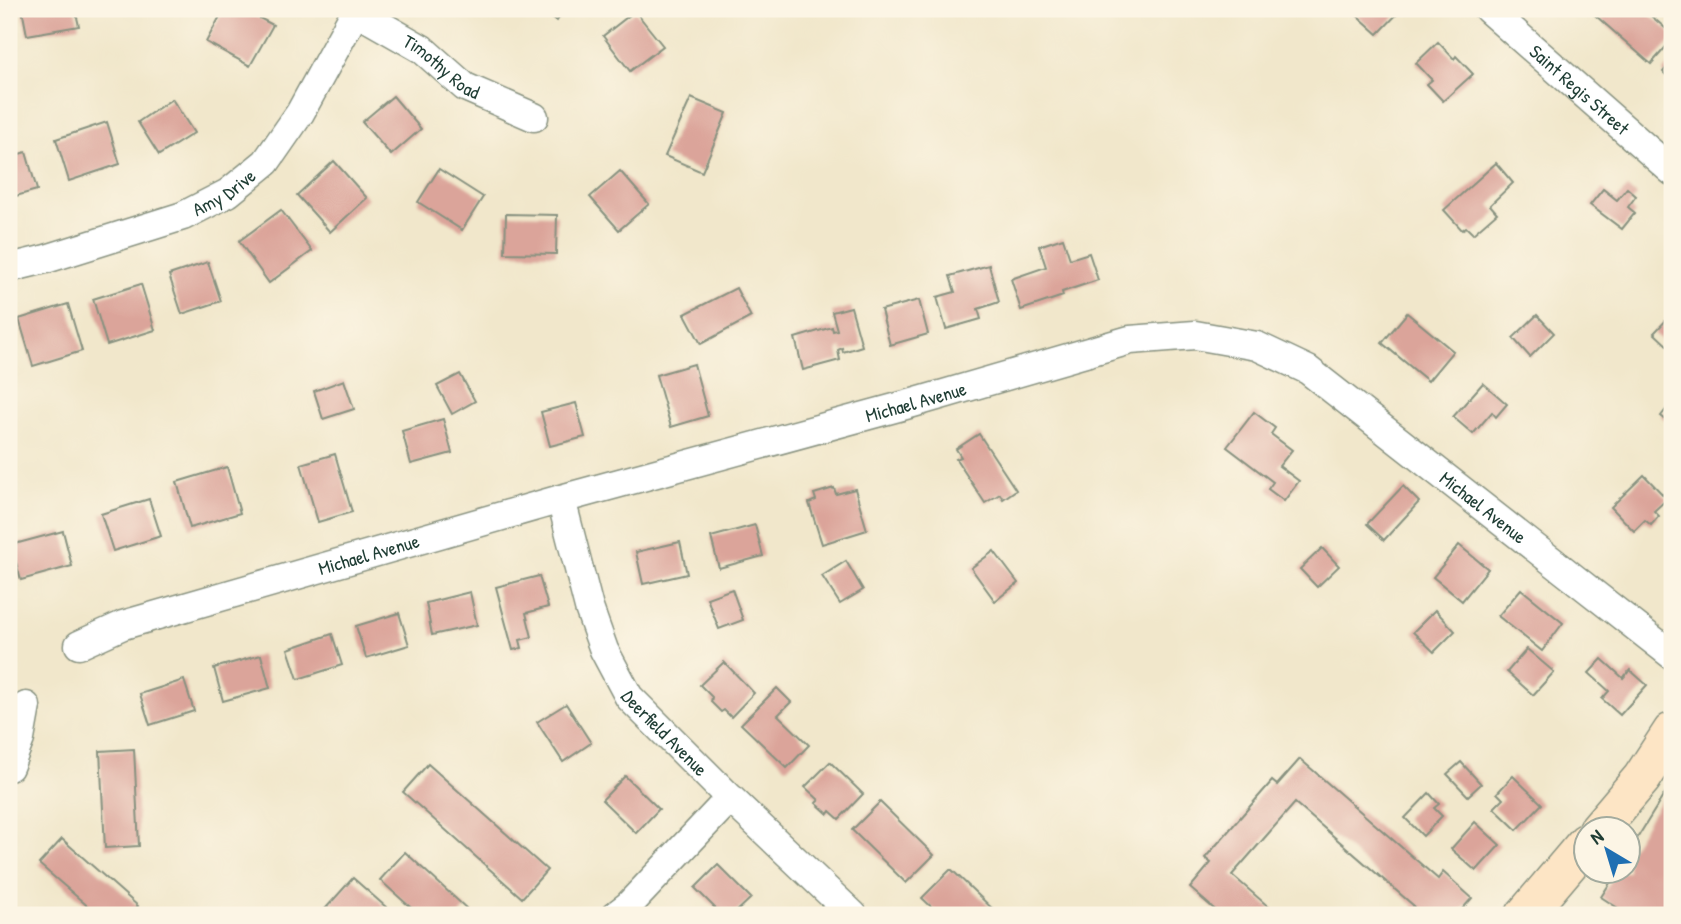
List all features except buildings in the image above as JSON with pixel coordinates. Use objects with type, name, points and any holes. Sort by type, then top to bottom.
[{"type":"street","name":"Timothy Road","points":[[355,9],[422,49],[465,87],[534,117]]},
{"type":"street","name":"Amy Drive","points":[[9,268],[183,216],[228,193],[265,162],[300,113],[355,9]]},
{"type":"street","name":"Saint Regis Street","points":[[1488,9],[1672,171]]},
{"type":"street","name":"Michael Avenue","points":[[79,645],[123,625],[1130,340],[1195,335],[1257,346],[1308,370],[1672,655]]},
{"type":"street","name":"Deerfield Avenue","points":[[561,499],[589,608],[604,650],[629,697],[853,915]]},
{"type":"street","points":[[9,767],[20,739],[26,706]]},
{"type":"street","points":[[1610,816],[1642,778],[1672,732]]},
{"type":"street","points":[[616,915],[628,906],[730,798]]},
{"type":"street","points":[[1525,915],[1572,860]]}]
